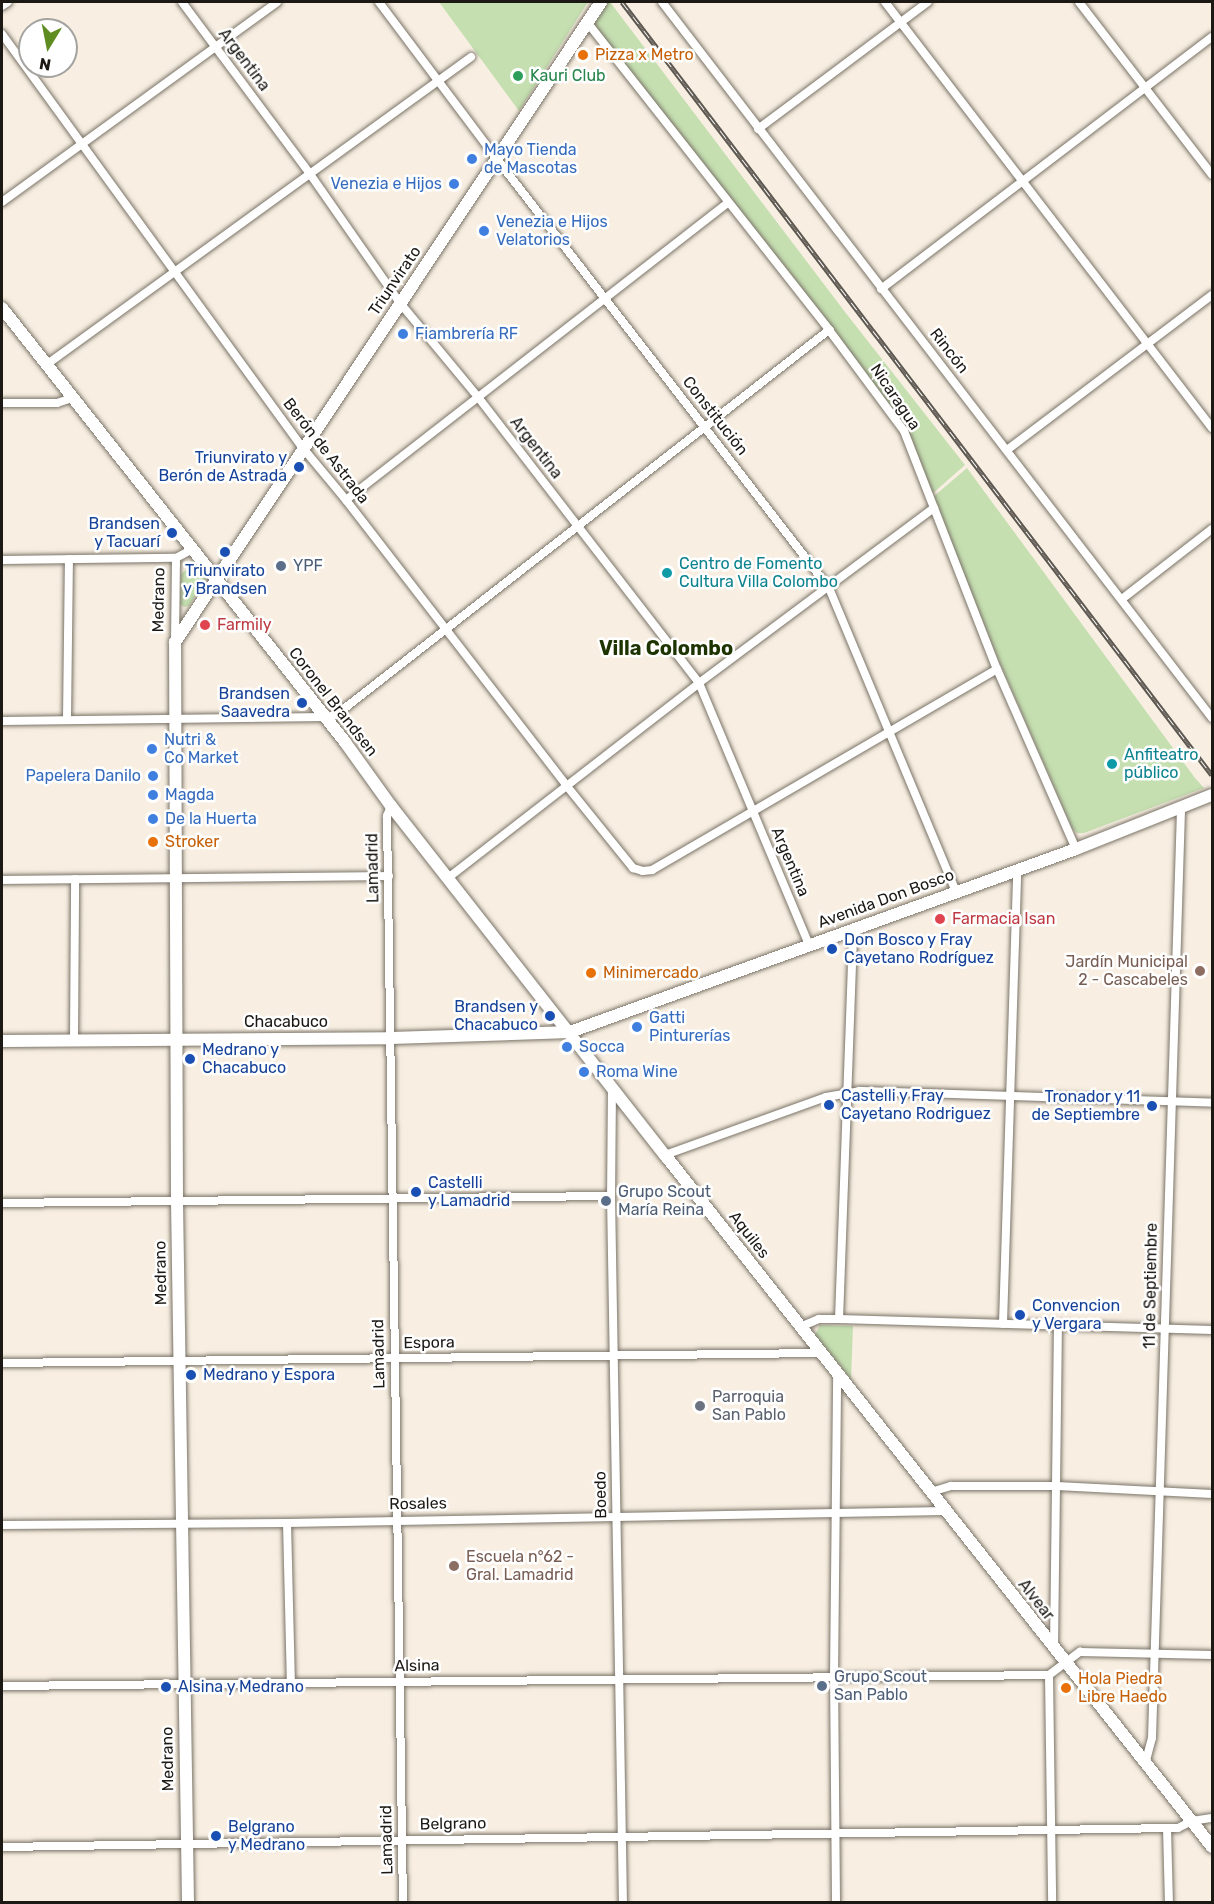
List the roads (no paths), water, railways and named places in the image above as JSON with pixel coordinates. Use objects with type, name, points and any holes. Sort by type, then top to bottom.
[{"type":"street","points":[[2,6],[8,2]]},
{"type":"street","name":"Argentina","points":[[182,2],[310,174],[400,303],[478,398],[699,683],[809,945]]},
{"type":"street","points":[[2,201],[277,2]]},
{"type":"street","name":"Constitución","points":[[379,2],[496,158],[829,588],[956,891]]},
{"type":"street","name":"Triunvirato","points":[[216,579],[601,2]]},
{"type":"street","name":"Rincón","points":[[662,2],[1212,718]]},
{"type":"street","points":[[885,2],[1212,428]]},
{"type":"street","points":[[758,129],[928,2]]},
{"type":"street","points":[[1079,2],[1212,175]]},
{"type":"street","name":"Nicaragua","points":[[587,22],[829,330],[904,431],[998,669],[1076,849]]},
{"type":"street","name":"Berón de Astrada","points":[[2,34],[302,447],[346,500],[633,868],[643,871],[652,870],[753,812]]},
{"type":"street","points":[[881,289],[1212,37]]},
{"type":"street","points":[[46,365],[471,57]]},
{"type":"street","points":[[346,500],[727,203]]},
{"type":"street","points":[[1007,450],[1212,294]]},
{"type":"street","name":"Coronel Brandsen","points":[[2,308],[570,1032]]},
{"type":"street","points":[[2,720],[325,717],[336,714],[829,330]]},
{"type":"street","points":[[2,403],[57,403],[72,398]]},
{"type":"street","points":[[448,878],[699,683],[934,508]]},
{"type":"street","points":[[1122,599],[1212,529]]},
{"type":"street","points":[[2,560],[176,558],[193,549]]},
{"type":"street","name":"Medrano","points":[[176,558],[174,719],[177,1201],[188,1902]]},
{"type":"street","points":[[67,719],[69,559]]},
{"type":"street","name":"Medrano","points":[[175,642],[216,579]]},
{"type":"street","points":[[753,812],[998,669]]},
{"type":"street","name":"Avenida Don Bosco","points":[[570,1032],[1076,849],[1212,795]]},
{"type":"street","name":"Lamadrid","points":[[391,806],[387,816],[404,1902]]},
{"type":"street","name":"11 de Septiembre","points":[[1145,1764],[1152,1738],[1170,1101],[1181,808]]},
{"type":"street","points":[[1003,1324],[1017,870]]},
{"type":"street","points":[[2,880],[389,876]]},
{"type":"street","points":[[74,1040],[75,879]]},
{"type":"street","points":[[839,1319],[853,930]]},
{"type":"street","name":"Chacabuco","points":[[2,1041],[391,1038],[570,1032]]},
{"type":"street","name":"Aquiles","points":[[570,1032],[800,1327],[837,1371]]},
{"type":"street","name":"Boedo","points":[[612,1088],[611,1196],[623,1902]]},
{"type":"street","points":[[665,1155],[826,1096],[848,1093],[1212,1102]]},
{"type":"street","points":[[2,1203],[611,1196]]},
{"type":"street","points":[[800,1327],[819,1319],[839,1319],[1212,1330]]},
{"type":"street","points":[[1054,1649],[1058,1326]]},
{"type":"street","name":"Espora","points":[[2,1363],[822,1353]]},
{"type":"street","points":[[836,1902],[834,1676],[837,1371]]},
{"type":"street","name":"Alvear","points":[[837,1371],[945,1511],[1212,1847]]},
{"type":"street","points":[[931,1492],[951,1486],[1057,1486],[1212,1494]]},
{"type":"street","name":"Rosales","points":[[2,1524],[288,1523],[397,1519],[945,1511]]},
{"type":"street","points":[[288,1523],[291,1682]]},
{"type":"street","points":[[1052,1902],[1049,1675],[1080,1652],[1212,1655]]},
{"type":"street","name":"Alsina","points":[[2,1686],[1049,1675]]},
{"type":"street","name":"Belgrano","points":[[2,1847],[1178,1828],[1192,1821],[1212,1818]]},
{"type":"street","points":[[1167,1828],[1169,1902]]},
{"type":"railway","points":[[622,2],[1212,775]]},
{"type":"place","name":"Pizza x Metro","points":[[583,55]]},
{"type":"place","name":"Kauri Club","points":[[518,76]]},
{"type":"place","name":"Mayo Tienda de Mascotas","points":[[472,159]]},
{"type":"place","name":"Venezia e Hijos","points":[[454,184]]},
{"type":"place","name":"Venezia e Hijos Velatorios","points":[[484,231]]},
{"type":"place","name":"Fiambrería RF","points":[[403,334]]},
{"type":"place","name":"Triunvirato y Berón de Astrada","points":[[299,467]]},
{"type":"place","name":"Brandsen y Tacuarí","points":[[172,533]]},
{"type":"place","name":"Triunvirato y Brandsen","points":[[225,552]]},
{"type":"place","name":"YPF","points":[[281,566]]},
{"type":"place","name":"Centro de Fomento Cultura Villa Colombo","points":[[667,573]]},
{"type":"place","name":"Farmily","points":[[205,625]]},
{"type":"place","name":"Brandsen Saavedra","points":[[302,703]]},
{"type":"place","name":"Nutri & Co Market","points":[[152,749]]},
{"type":"place","name":"Anfiteatro público","points":[[1112,764]]},
{"type":"place","name":"Papelera Danilo","points":[[153,776]]},
{"type":"place","name":"Magda","points":[[153,795]]},
{"type":"place","name":"De la Huerta","points":[[153,819]]},
{"type":"place","name":"Stroker","points":[[153,842]]},
{"type":"place","name":"Farmacia Isan","points":[[940,919]]},
{"type":"place","name":"Don Bosco y Fray Cayetano Rodríguez","points":[[832,949]]},
{"type":"place","name":"Jardín Municipal 2 - Cascabeles","points":[[1200,971]]},
{"type":"place","name":"Minimercado","points":[[591,973]]},
{"type":"place","name":"Brandsen y Chacabuco","points":[[550,1016]]},
{"type":"place","name":"Gatti Pinturerías","points":[[637,1027]]},
{"type":"place","name":"Socca","points":[[567,1047]]},
{"type":"place","name":"Medrano y Chacabuco","points":[[190,1059]]},
{"type":"place","name":"Roma Wine","points":[[584,1072]]},
{"type":"place","name":"Castelli y Fray Cayetano Rodriguez","points":[[829,1105]]},
{"type":"place","name":"Tronador y 11 de Septiembre","points":[[1152,1106]]},
{"type":"place","name":"Castelli y Lamadrid","points":[[416,1192]]},
{"type":"place","name":"Grupo Scout María Reina","points":[[606,1201]]},
{"type":"place","name":"Convencion y Vergara","points":[[1020,1315]]},
{"type":"place","name":"Medrano y Espora","points":[[191,1375]]},
{"type":"place","name":"Parroquia San Pablo","points":[[700,1406]]},
{"type":"place","name":"Escuela n°62 - Gral. Lamadrid","points":[[454,1566]]},
{"type":"place","name":"Grupo Scout San Pablo","points":[[822,1686]]},
{"type":"place","name":"Alsina y Medrano","points":[[166,1687]]},
{"type":"place","name":"Hola Piedra Libre Haedo","points":[[1066,1688]]},
{"type":"place","name":"Belgrano y Medrano","points":[[216,1836]]},
{"type":"district","name":"Villa Colombo","points":[[666,648]]}]
